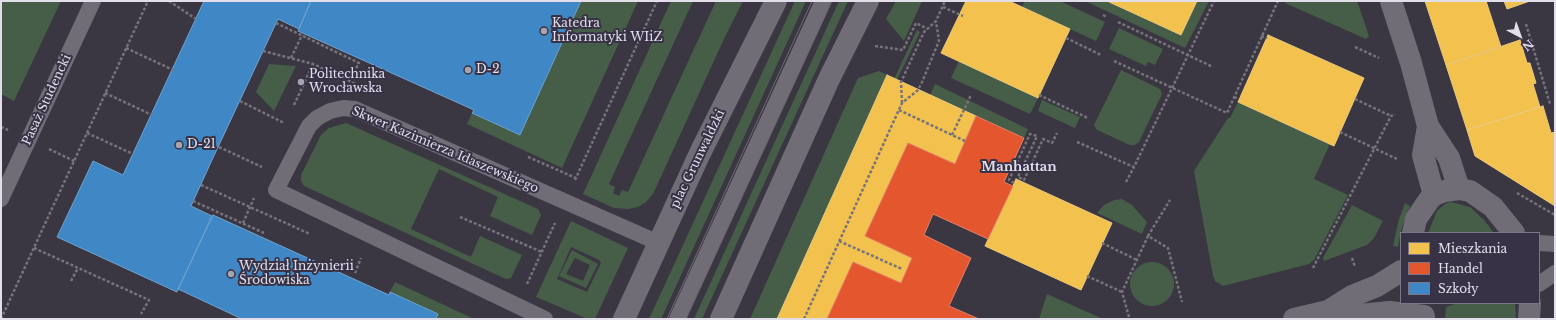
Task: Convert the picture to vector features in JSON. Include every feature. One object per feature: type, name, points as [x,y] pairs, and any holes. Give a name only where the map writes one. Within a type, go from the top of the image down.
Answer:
[{"type":"main road","name":"plac Grunwaldzki","points":[[624,319],[700,153],[776,1]]},
{"type":"main road","points":[[721,319],[830,79],[868,1]]},
{"type":"main road","points":[[1391,1],[1411,63],[1428,126],[1449,158],[1459,189]]},
{"type":"main road","points":[[1428,126],[1423,155],[1434,195]]},
{"type":"main road","points":[[1413,232],[1416,219],[1434,195],[1445,191],[1459,189],[1470,191],[1493,207],[1513,232]]},
{"type":"main road","points":[[1294,319],[1328,311],[1352,296],[1377,286],[1400,272]]},
{"type":"main road","points":[[1529,319],[1530,304]]},
{"type":"main road","points":[[1328,311],[1359,315],[1390,312],[1424,313]]},
{"type":"lane","name":"Pasaż Studencki","points":[[1,199],[93,1]]},
{"type":"lane","points":[[677,319],[823,1]]},
{"type":"lane","name":"Skwer Kazimierza Idaszewskiego","points":[[545,319],[276,190],[310,126],[317,118],[330,111],[343,108],[355,109],[658,243]]},
{"type":"lane","points":[[1540,243],[1555,244]]},
{"type":"lane","points":[[1540,283],[1555,273]]},
{"type":"path","points":[[1,318],[104,93],[148,1]]},
{"type":"path","points":[[169,1],[196,20]]},
{"type":"path","points":[[573,184],[657,1]]},
{"type":"path","points":[[804,319],[902,103],[901,82],[924,32],[936,21],[945,1]]},
{"type":"path","points":[[1126,182],[1214,1]]},
{"type":"path","points":[[1114,61],[1227,113],[1278,1]]},
{"type":"path","points":[[943,7],[963,16]]},
{"type":"path","points":[[1103,15],[1107,17]]},
{"type":"path","points":[[902,103],[918,90],[922,82],[938,40],[936,21]]},
{"type":"path","points":[[1118,22],[1213,68]]},
{"type":"path","points":[[276,23],[359,63],[350,81]]},
{"type":"path","points":[[870,46],[904,50],[916,23],[928,29]]},
{"type":"path","points":[[1526,24],[1550,104]]},
{"type":"path","points":[[291,58],[302,35]]},
{"type":"path","points":[[1262,36],[1267,38]]},
{"type":"path","points":[[1066,38],[1101,54]]},
{"type":"path","points":[[1355,47],[1379,58]]},
{"type":"path","points":[[126,48],[173,70]]},
{"type":"path","points":[[263,51],[313,64]]},
{"type":"path","points":[[104,93],[152,115]]},
{"type":"path","points":[[952,135],[971,95]]},
{"type":"path","points":[[1039,95],[1088,118]]},
{"type":"path","points":[[1234,96],[1239,99]]},
{"type":"path","points":[[1355,99],[1392,116]]},
{"type":"path","points":[[240,100],[286,124]]},
{"type":"path","points":[[899,110],[965,141]]},
{"type":"path","points":[[1313,268],[1392,116],[1395,114]]},
{"type":"path","points":[[1340,132],[1402,161]]},
{"type":"path","points":[[87,133],[134,154]]},
{"type":"path","points":[[1014,183],[1009,180],[1030,134],[1037,136],[1018,177],[1024,180],[1043,139],[1052,143],[1057,133]]},
{"type":"path","points":[[1077,142],[1134,167]]},
{"type":"path","points":[[219,147],[266,169]]},
{"type":"path","points":[[1129,317],[1122,292],[1148,236],[1170,200]]},
{"type":"path","points":[[193,201],[264,233]]},
{"type":"path","points":[[243,223],[249,208]]},
{"type":"path","points":[[460,217],[542,252]]},
{"type":"path","points":[[526,287],[557,219]]},
{"type":"path","points":[[1148,236],[1168,248],[1182,302]]},
{"type":"path","points":[[839,241],[902,269]]},
{"type":"path","points":[[1102,243],[1137,260]]},
{"type":"path","points":[[34,248],[149,300],[142,314]]},
{"type":"path","points":[[355,273],[361,258]]},
{"type":"path","points":[[71,281],[78,268]]},
{"type":"path","points":[[1087,276],[1122,292]]},
{"type":"green space","points":[[1,1],[61,1],[14,101],[1,94]]},
{"type":"green space","points":[[581,1],[638,1],[562,168],[467,124],[472,113],[520,135]]},
{"type":"green space","points":[[671,1],[693,1],[609,184],[615,187],[613,193],[619,196],[622,190],[628,192],[716,1],[743,1],[723,41],[653,194],[646,202],[638,207],[628,209],[614,208],[583,194]]},
{"type":"green space","points":[[795,1],[806,1],[661,319],[649,319]]},
{"type":"green space","points":[[839,1],[848,1],[702,319],[694,319]]},
{"type":"green space","points":[[896,1],[922,1],[904,41],[886,19]]},
{"type":"green space","points":[[1025,1],[1060,1],[1105,22],[1096,41],[1022,7]]},
{"type":"green space","points":[[1085,1],[1107,1],[1181,35],[1197,1],[1209,1],[1185,48]]},
{"type":"green space","points":[[1286,1],[1357,1],[1369,36],[1366,39],[1285,3]]},
{"type":"green space","points":[[1119,28],[1163,49],[1155,65],[1148,62],[1146,66],[1109,49]]},
{"type":"green space","points":[[917,30],[920,32],[897,80],[894,79]]},
{"type":"green space","points":[[959,61],[1038,98],[1030,114],[951,78]]},
{"type":"green space","points":[[269,64],[296,66],[274,111],[256,92]]},
{"type":"green space","points":[[1121,70],[1160,89],[1162,94],[1139,142],[1135,145],[1130,145],[1097,130],[1094,125]]},
{"type":"green space","points":[[879,71],[887,75],[777,319],[750,319],[858,78]]},
{"type":"green space","points":[[935,84],[1028,129],[1024,138],[930,95]]},
{"type":"green space","points":[[1042,100],[1080,117],[1075,128],[1038,111]]},
{"type":"green space","points":[[1238,102],[1330,144],[1314,179],[1348,195],[1314,260],[1309,264],[1223,286],[1215,281],[1213,276],[1194,171],[1228,118],[1230,118]]},
{"type":"green space","points":[[346,123],[538,209],[541,215],[532,235],[490,216],[498,197],[439,169],[411,229],[471,257],[480,236],[522,255],[511,278],[506,279],[304,186],[301,181],[301,175],[321,135],[329,128]]},
{"type":"green space","points":[[1122,199],[1132,205],[1147,222],[1142,234],[1097,213],[1104,205],[1114,200]]},
{"type":"green space","points":[[1451,202],[1470,207],[1484,220],[1493,232],[1428,232],[1437,211],[1445,204]]},
{"type":"green space","points":[[1405,203],[1410,206],[1400,232],[1398,247],[1393,246],[1399,219]]},
{"type":"green space","points":[[1352,205],[1383,221],[1374,238],[1367,245],[1324,261],[1323,258]]},
{"type":"green space","points":[[571,221],[628,248],[595,319],[588,319],[536,297]],"holes":[[[571,247],[599,260],[601,263],[587,292],[557,279]]]},
{"type":"green space","points":[[572,250],[598,264],[586,288],[559,276]],"holes":[[[575,258],[590,265],[583,281],[566,274]]]},
{"type":"green space","points":[[1148,262],[1156,262],[1168,268],[1174,280],[1174,288],[1168,300],[1156,306],[1148,306],[1136,300],[1130,288],[1130,280],[1136,268]]},
{"type":"green space","points":[[395,282],[474,319],[436,319],[438,314],[390,292]]},
{"type":"green space","points":[[1047,294],[1074,306],[1103,319],[1039,319]]},
{"type":"green space","points":[[1455,304],[1515,304],[1516,319],[1445,319],[1446,307]]},
{"type":"building: Mieszkania","points":[[966,1],[1009,1],[1070,29],[1038,98],[941,53]]},
{"type":"building: Mieszkania","points":[[1107,1],[1197,1],[1181,35]]},
{"type":"building: Mieszkania","points":[[1425,1],[1486,1],[1501,47],[1446,65]]},
{"type":"building: Mieszkania","points":[[1504,1],[1530,1],[1507,9]]},
{"type":"building: Mieszkania","points":[[1268,35],[1364,78],[1334,146],[1238,102]]},
{"type":"building: Mieszkania","points":[[1520,40],[1527,63],[1530,63],[1536,83],[1533,84],[1540,107],[1467,130],[1446,65]]},
{"type":"building: Mieszkania","points":[[887,75],[976,116],[955,164],[908,143],[874,216],[865,236],[912,258],[901,283],[853,262],[827,319],[777,319]]},
{"type":"building: Mieszkania","points":[[1543,106],[1551,133],[1555,132],[1555,206],[1475,156],[1467,130]]},
{"type":"building: Mieszkania","points":[[1016,179],[1112,223],[1081,290],[985,246]]},
{"type":"building: Handel","points":[[976,116],[1024,138],[1004,182],[1013,186],[988,239],[933,214],[924,235],[971,258],[949,306],[979,319],[827,319],[853,262],[901,283],[912,258],[865,236],[908,143],[955,164]]},
{"type":"building: Szkoły","name":"D-21","points":[[204,1],[311,1],[299,29],[278,19],[212,160],[191,206],[212,216],[177,292],[57,237],[93,161],[123,175]]},
{"type":"building: Szkoły","name":"D-2","points":[[311,1],[581,1],[520,135],[472,113],[474,110],[298,31]]},
{"type":"building: Szkoły","points":[[213,215],[389,295],[390,292],[438,314],[436,319],[242,319],[178,289]]},
{"type":"tram line","points":[[667,319],[812,1]]},
{"type":"tram line","points":[[686,319],[832,1]]},
{"type":"place","name":"Katedra Informatyki WIiZ","points":[[544,31]]},
{"type":"place","name":"D-2","points":[[468,70]]},
{"type":"place","name":"Politechnika Wrocławska","points":[[301,82]]},
{"type":"place","name":"D-21","points":[[179,145]]},
{"type":"place","name":"Wydział Inżynierii Środowiska","points":[[231,274]]},
{"type":"district","name":"Manhattan","points":[[1019,167]]}]
